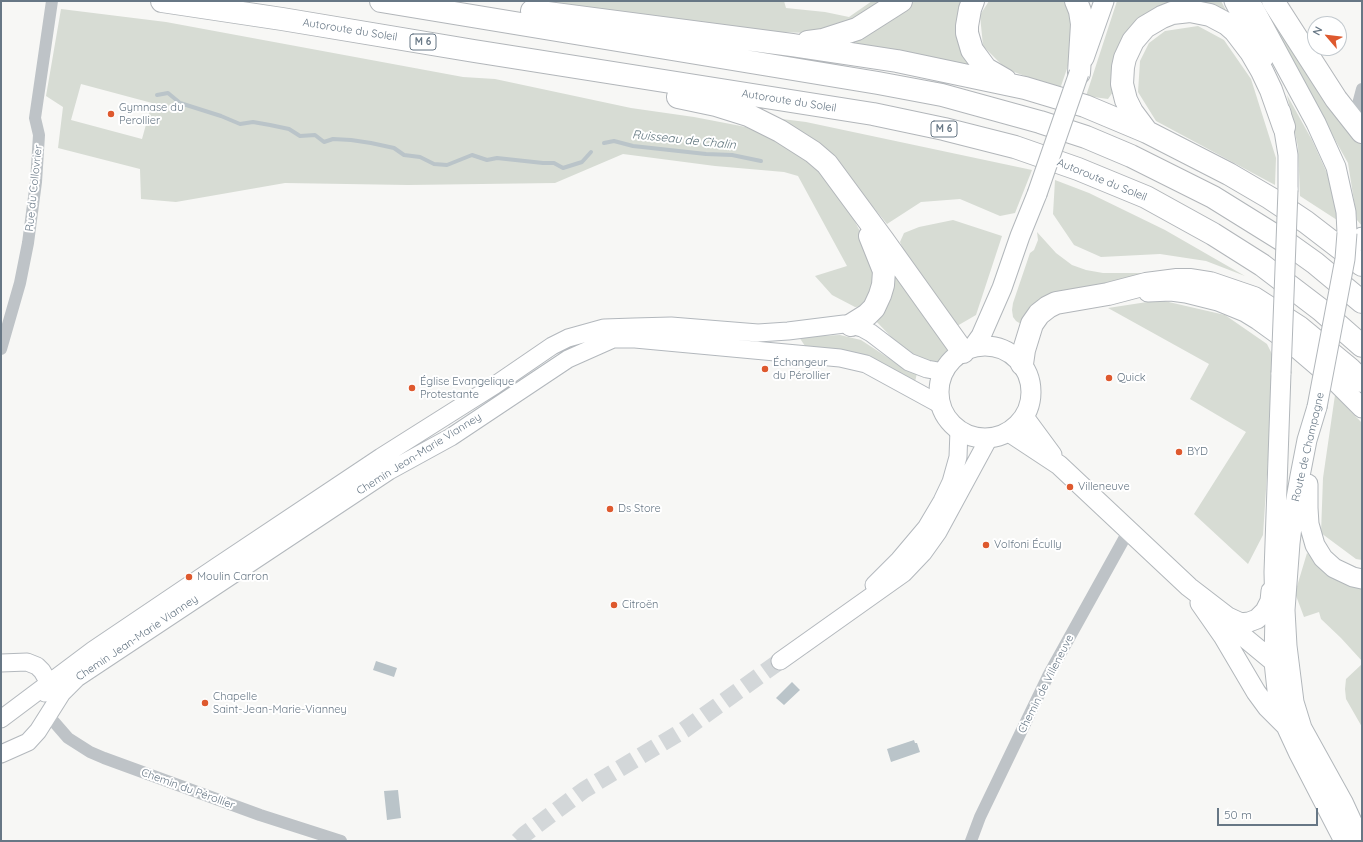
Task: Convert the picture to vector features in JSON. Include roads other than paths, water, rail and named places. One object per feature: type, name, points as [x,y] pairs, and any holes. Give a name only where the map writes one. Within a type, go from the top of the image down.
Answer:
[{"type":"highway","name":"Autoroute du Soleil","points":[[162,1],[304,22],[474,51],[873,114],[944,129],[1015,147],[1078,169],[1146,197],[1213,234],[1262,265],[1320,310],[1362,346]]},
{"type":"highway","points":[[381,1],[885,84],[942,96],[1040,122],[1086,137],[1132,156],[1213,197],[1293,247],[1362,302]]},
{"type":"highway","points":[[792,45],[823,40],[857,29],[901,1]]},
{"type":"highway","points":[[973,1],[967,26],[968,37],[972,50],[986,69],[995,75],[1025,88]]},
{"type":"highway","points":[[1076,1],[1080,11],[1082,24],[1079,73]]},
{"type":"highway","points":[[1273,1],[1336,99],[1362,132]]},
{"type":"highway","points":[[473,16],[512,9],[792,45],[897,61],[1025,88],[1085,106],[1147,132],[1229,174],[1270,198],[1306,222],[1354,262]]},
{"type":"highway","points":[[1147,132],[1132,112],[1126,100],[1122,84],[1125,58],[1133,41],[1145,27],[1162,16],[1190,11],[1210,15],[1222,21],[1235,31],[1251,52],[1262,71],[1271,90],[1284,126]]},
{"type":"highway","points":[[474,51],[532,69],[716,105],[748,115],[780,130],[813,152],[827,164],[968,350]]},
{"type":"highway","points":[[851,325],[868,315],[874,308],[883,285],[884,271],[857,205]]},
{"type":"highway","points":[[1022,364],[1028,334],[1032,324],[1039,314],[1048,307],[1146,284],[1177,280],[1210,283],[1254,298],[1299,327],[1350,369],[1362,381]]},
{"type":"main road","points":[[968,350],[986,346],[999,348],[1012,354],[1022,364],[1027,372],[1032,390],[1031,400],[1024,417],[1009,432],[998,437],[976,438],[959,430],[951,423],[944,414],[941,405],[939,392],[940,381],[952,360],[968,350],[981,336],[1002,288],[1020,236],[1037,194],[1104,1]]},
{"type":"main road","name":"Route de Champagne","points":[[1234,1],[1264,58],[1276,88],[1288,155],[1274,572],[1274,662],[1277,690],[1286,726],[1344,841]]},
{"type":"main road","points":[[1250,1],[1316,123],[1336,166],[1346,212],[1356,237],[1354,262]]},
{"type":"main road","name":"Route de Champagne","points":[[1354,262],[1300,476],[1294,510],[1288,562],[1285,610],[1286,638],[1294,702],[1302,728],[1343,802],[1361,841]]},
{"type":"main road","points":[[1108,294],[1171,291],[1203,297],[1231,306],[1258,320],[1294,346],[1335,381],[1362,408]]},
{"type":"main road","points":[[1318,407],[1308,478],[1308,508],[1312,536],[1318,551],[1328,563],[1343,572],[1362,579]]},
{"type":"main road","points":[[1024,417],[1059,465]]},
{"type":"main road","points":[[1009,432],[1059,465],[1189,587],[1228,617],[1241,623],[1248,622],[1257,618],[1265,611],[1270,601],[1274,572]]},
{"type":"main road","points":[[1189,587],[1223,636],[1256,692],[1267,707],[1286,726]]},
{"type":"main road","points":[[1228,617],[1239,633],[1274,662],[1282,672],[1294,702]]},
{"type":"street","name":"Rue du Collovrier","points":[[1,349],[20,283],[28,243],[36,182],[39,143],[39,135],[34,118],[50,24],[52,1]]},
{"type":"street","points":[[1362,89],[1358,104],[1362,117]]},
{"type":"street","name":"Chemin Jean-Marie Vianney","points":[[1,719],[99,646],[287,519],[406,440],[495,385],[552,346],[568,338],[604,328],[671,326],[758,333],[844,324],[862,328],[871,333],[909,362],[927,369],[944,372]]},
{"type":"street","name":"Chemin Jean-Marie Vianney","points":[[1,754],[28,742],[38,731],[62,693],[77,678],[389,471],[451,437],[568,359],[613,339],[623,338],[840,358],[866,364],[941,405]]},
{"type":"street","points":[[482,415],[482,408],[493,395],[495,385]]},
{"type":"street","points":[[842,616],[899,560],[926,528],[951,482],[958,457],[959,430]]},
{"type":"street","points":[[780,661],[842,616],[904,574],[923,553],[938,532],[989,438]]},
{"type":"street","name":"Chemin de Villeneuve","points":[[971,841],[980,817],[1048,676],[1129,530]]},
{"type":"street","points":[[1,663],[27,662],[37,666],[42,671],[49,683],[45,693],[48,715]]},
{"type":"street","name":"Chemin du Pérollier","points":[[48,715],[68,738],[90,752],[260,815],[341,841]]},
{"type":"waterway","name":"Ruisseau de Chalin","points":[[157,95],[168,93],[180,103],[221,116],[240,124],[253,122],[289,129],[300,136],[315,135],[324,142],[333,139],[371,143],[394,148],[404,155],[420,157],[434,164],[447,165],[472,155],[487,160],[497,158],[554,163],[563,168],[582,162],[591,152]]},
{"type":"waterway","name":"Ruisseau de Chalin","points":[[604,143],[614,141],[633,146],[706,154],[732,155],[761,161]]},
{"type":"tunnel","points":[[518,841],[525,834],[584,790],[684,730],[780,661]]},
{"type":"place","name":"Gymnase du Perollier","points":[[111,114]]},
{"type":"place","name":"Échangeur du Pérollier","points":[[765,369]]},
{"type":"place","name":"Quick","points":[[1109,378]]},
{"type":"place","name":"Église Evangelique Protestante","points":[[412,388]]},
{"type":"place","name":"BYD","points":[[1179,452]]},
{"type":"place","name":"Villeneuve","points":[[1070,487]]},
{"type":"place","name":"Ds Store","points":[[610,509]]},
{"type":"place","name":"Volfoni Écully","points":[[986,545]]},
{"type":"place","name":"Moulin Carron","points":[[189,577]]},
{"type":"place","name":"Citroën","points":[[614,605]]},
{"type":"place","name":"Chapelle Saint-Jean-Marie-Vianney","points":[[205,703]]}]
